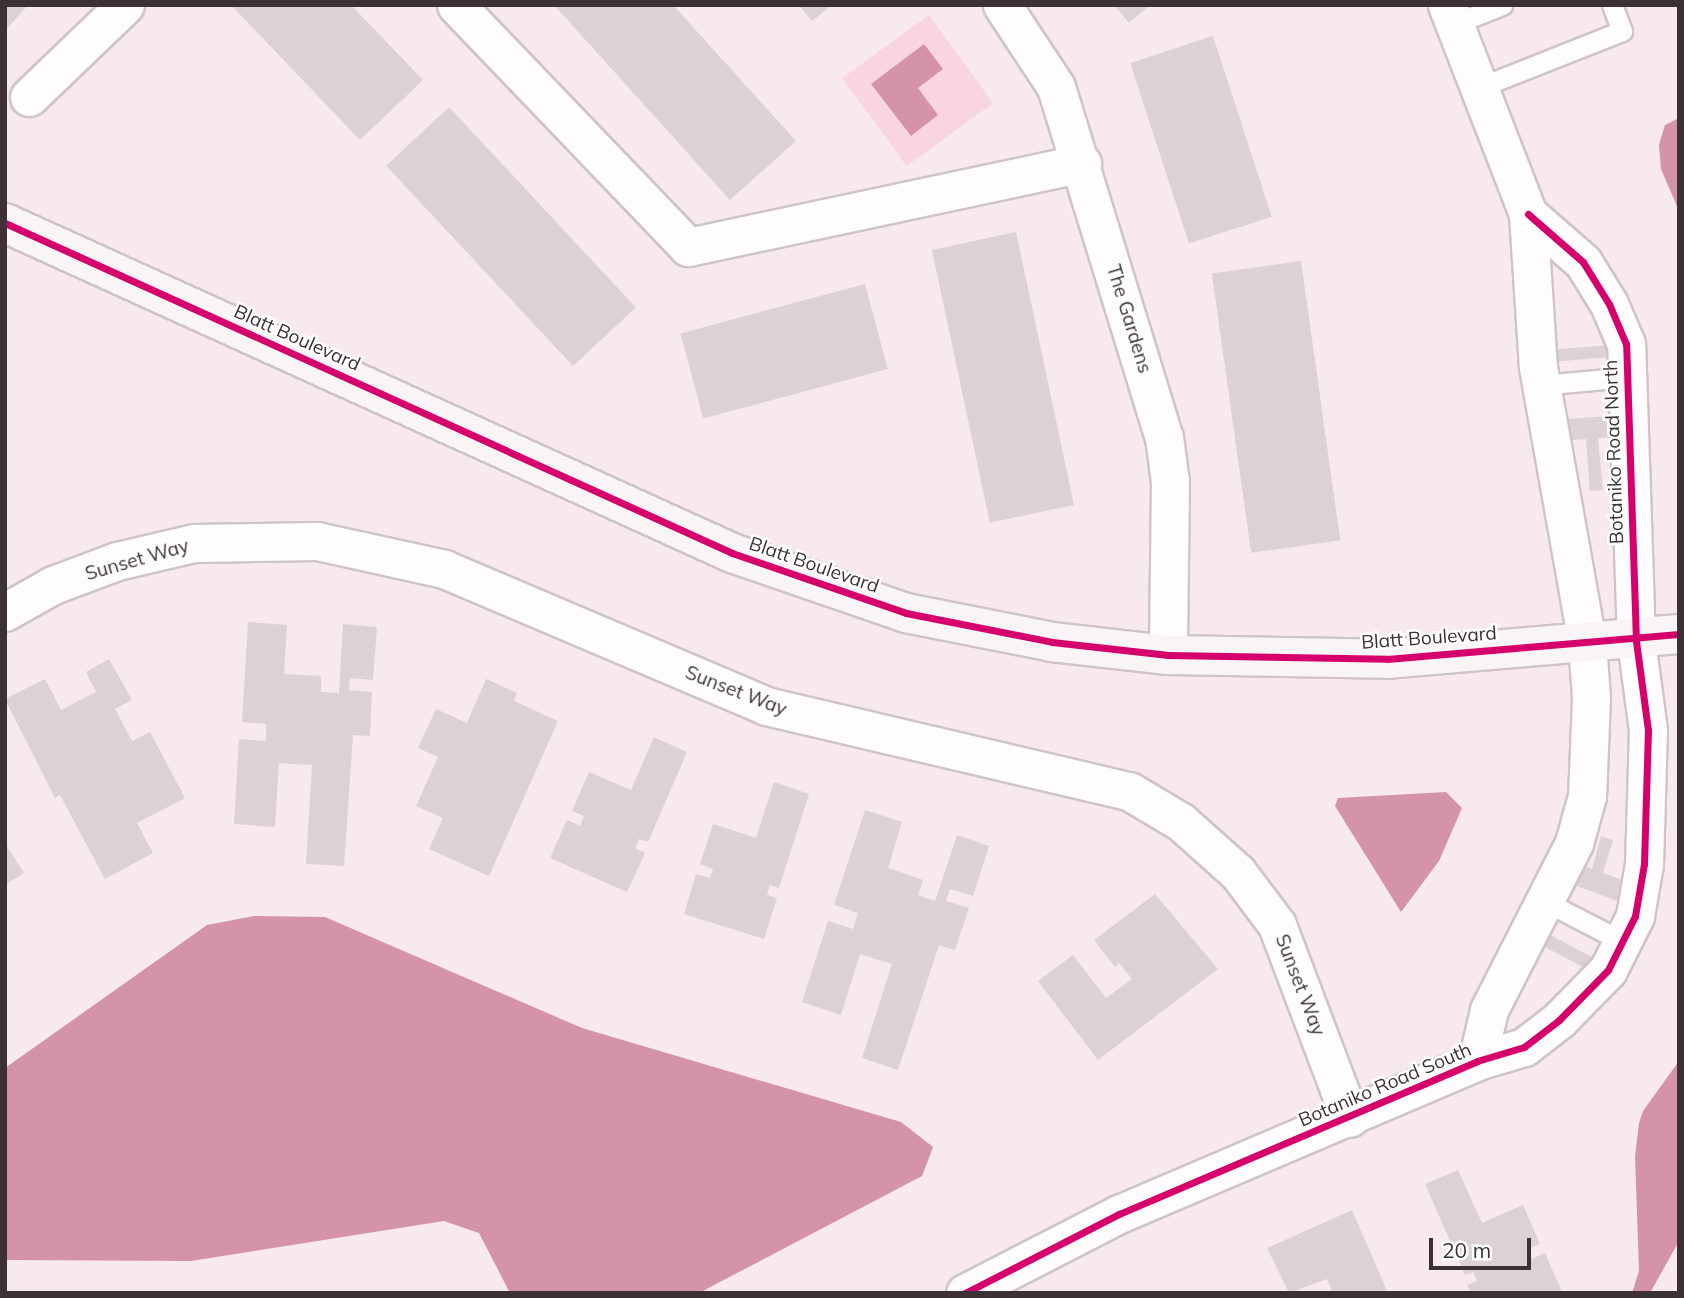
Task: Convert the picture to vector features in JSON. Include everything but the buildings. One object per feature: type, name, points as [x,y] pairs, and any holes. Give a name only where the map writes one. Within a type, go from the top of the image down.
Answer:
[{"type":"street","points":[[29,97],[125,5]]},
{"type":"street","points":[[456,5],[688,247],[1082,163]]},
{"type":"street","name":"The Gardens","points":[[1002,5],[1056,87],[1082,163],[1164,437],[1170,482],[1168,655]]},
{"type":"street","name":"Botaniko Road North","points":[[1450,15],[1528,214],[1541,385],[1587,642]]},
{"type":"street","name":"Botaniko Road North","points":[[1528,214],[1583,262],[1626,344],[1636,641]]},
{"type":"street","name":"Blatt Boulevard","points":[[5,223],[732,553],[906,613],[1052,642],[1168,655],[1387,659],[1587,642],[1636,641],[1679,634]]},
{"type":"street","name":"Sunset Way","points":[[5,612],[54,585],[117,561],[194,543],[317,541],[444,569],[765,706],[1129,791],[1181,822],[1238,873],[1277,925],[1350,1118]]},
{"type":"street","name":"Botaniko Road South","points":[[965,1293],[1119,1214],[1350,1118],[1477,1061],[1524,1047],[1559,1020],[1608,970],[1635,916],[1644,864],[1648,730],[1636,641]]},
{"type":"street","name":"Botaniko Road South","points":[[1477,1061],[1489,1010],[1546,902],[1574,842],[1587,796],[1591,698],[1587,642]]},
{"type":"lane","points":[[1450,15],[1502,5]]},
{"type":"lane","points":[[1478,88],[1622,31],[1612,5]]},
{"type":"lane","points":[[1541,385],[1628,377]]},
{"type":"lane","points":[[1546,902],[1622,941]]},
{"type":"shaded area","points":[[929,15],[993,103],[907,166],[842,78]]},
{"type":"shaded area","points":[[924,44],[943,69],[918,88],[938,115],[911,136],[871,84]]},
{"type":"shaded area","points":[[1679,118],[1679,211],[1661,169],[1659,145],[1665,125]]},
{"type":"shaded area","points":[[1446,792],[1462,808],[1439,861],[1401,912],[1335,806],[1338,798]]},
{"type":"shaded area","points":[[254,916],[325,917],[582,1028],[901,1122],[933,1147],[922,1176],[699,1293],[510,1293],[479,1233],[444,1221],[191,1261],[5,1260],[5,1068],[207,925]]},
{"type":"shaded area","points":[[1679,1061],[1679,1241],[1650,1293],[1632,1293],[1639,1271],[1635,1156],[1639,1123],[1643,1111]]},
{"type":"cycle path","points":[[965,1293],[1119,1214],[1477,1061],[1524,1047],[1559,1020],[1608,970],[1635,916],[1644,864],[1648,730],[1636,641],[1626,344],[1609,304],[1583,262],[1528,214]]},
{"type":"cycle path","points":[[5,223],[732,553],[906,613],[1052,642],[1168,655],[1387,659],[1679,634]]}]
